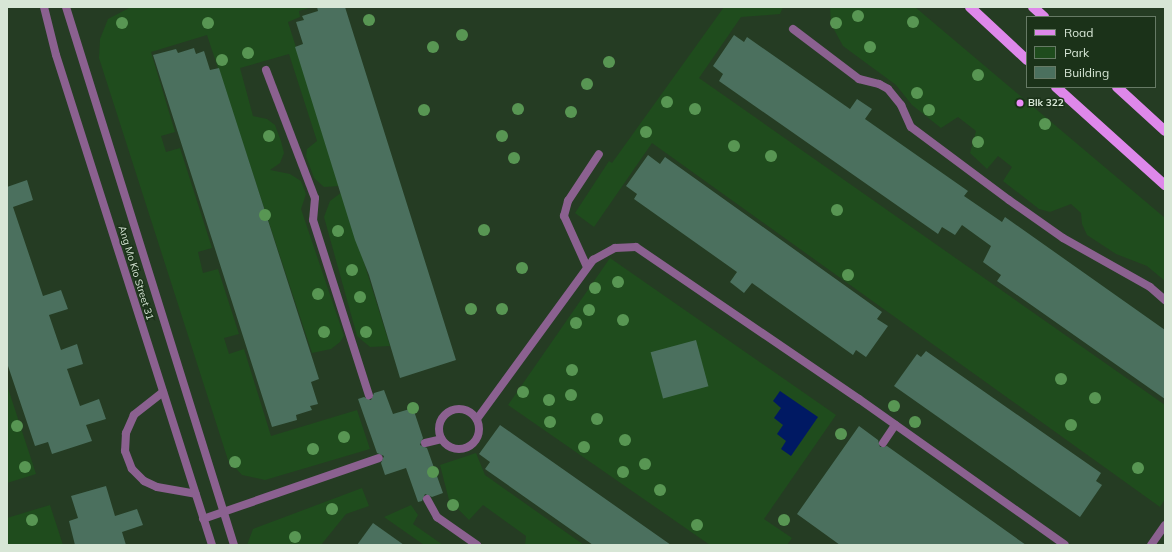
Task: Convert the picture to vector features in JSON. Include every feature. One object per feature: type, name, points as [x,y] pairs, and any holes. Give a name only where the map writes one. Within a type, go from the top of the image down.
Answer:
[{"type":"main road","points":[[970,7],[1026,59]]},
{"type":"main road","points":[[1033,7],[1043,16]]},
{"type":"main road","points":[[1057,88],[1165,185]]},
{"type":"main road","points":[[1118,88],[1165,131]]},
{"type":"street","name":"Ang Mo Kio Street 31","points":[[44,7],[56,55],[162,392],[212,545]]},
{"type":"street","name":"Ang Mo Kio Street 31","points":[[66,7],[222,512],[234,545]]},
{"type":"street","points":[[793,29],[859,79],[879,84],[888,89],[902,105],[911,126],[1009,200],[1063,238],[1150,287],[1165,300]]},
{"type":"street","points":[[266,70],[315,198],[312,220],[369,395]]},
{"type":"street","points":[[587,267],[564,216],[568,201],[599,154]]},
{"type":"street","points":[[476,419],[587,267],[599,255],[615,248],[629,246],[644,251],[895,425],[1062,544]]},
{"type":"street","points":[[162,392],[134,415],[126,432],[125,451],[132,469],[144,481],[157,487],[195,494]]},
{"type":"street","points":[[452,410],[466,410],[476,419],[479,433],[476,439],[466,448],[452,448],[442,439],[439,425],[442,419],[452,410]]},
{"type":"street","points":[[882,443],[895,425]]},
{"type":"street","points":[[426,443],[442,439]]},
{"type":"street","points":[[203,519],[379,458]]},
{"type":"street","points":[[427,499],[437,517],[477,545]]},
{"type":"street","points":[[1151,545],[1165,525]]},
{"type":"green space","points":[[131,7],[313,7],[299,11],[300,17],[288,22],[340,186],[324,187],[314,178],[306,156],[307,149],[317,141],[289,54],[240,68],[253,116],[267,119],[275,125],[281,141],[284,153],[280,163],[270,170],[290,174],[301,181],[306,194],[301,209],[344,336],[340,342],[331,349],[312,353],[207,35],[151,52],[175,132],[161,136],[166,152],[180,148],[212,248],[198,252],[203,273],[218,269],[239,334],[224,338],[229,354],[244,349],[271,436],[357,410],[370,449],[265,480],[242,475],[228,460],[99,58],[100,39],[108,19]]},
{"type":"green space","points":[[724,7],[783,7],[780,14],[741,17],[699,78],[1165,405],[1165,499],[1160,507],[652,143],[594,227],[575,213],[609,161],[612,163]]},
{"type":"green space","points":[[830,7],[915,7],[1165,218],[1165,281],[1147,266],[1116,254],[1087,235],[1082,224],[1081,213],[1071,204],[1050,212],[1039,209],[1003,181],[1012,167],[998,156],[987,169],[970,153],[976,131],[958,117],[941,128],[912,105],[896,85],[843,46],[831,24]]},
{"type":"green space","points":[[342,192],[390,346],[370,347],[357,336],[324,217],[330,201]]},
{"type":"green space","points":[[610,258],[836,415],[764,519],[792,538],[787,545],[710,545],[508,405]]},
{"type":"green space","points":[[7,385],[36,474],[7,483]]},
{"type":"green space","points":[[476,453],[485,475],[584,545],[525,545],[526,536],[483,505],[469,520],[449,500],[440,465]]},
{"type":"green space","points":[[362,488],[369,506],[346,514],[321,545],[247,545],[253,529]]},
{"type":"green space","points":[[50,505],[63,545],[7,545],[7,518]]},
{"type":"green space","points":[[411,505],[418,515],[413,524],[443,545],[424,545],[384,517]]},
{"type":"shaded area","points":[[780,391],[818,417],[791,456],[781,449],[786,441],[777,434],[783,425],[774,418],[781,408],[773,401]]},
{"type":"building","points":[[317,7],[345,7],[456,360],[400,378],[369,275],[355,240],[295,47],[303,44],[296,22],[304,20],[302,16],[318,11]]},
{"type":"building","points":[[734,35],[744,42],[747,37],[850,109],[857,99],[872,109],[865,119],[968,191],[964,196],[1002,222],[1005,217],[1165,330],[1165,399],[997,281],[1001,275],[983,262],[991,246],[962,225],[955,235],[942,227],[938,234],[719,81],[723,74],[713,66]]},
{"type":"building","points":[[194,48],[196,54],[204,51],[210,70],[219,68],[319,379],[311,382],[318,404],[310,406],[312,410],[296,415],[297,420],[272,427],[153,55],[176,49],[178,53]]},
{"type":"building","points":[[648,155],[660,164],[665,157],[882,312],[877,319],[888,326],[866,357],[856,350],[853,355],[752,283],[744,293],[730,282],[737,272],[634,199],[637,194],[626,186]]},
{"type":"building","points":[[27,180],[33,200],[13,207],[43,296],[61,290],[68,309],[49,315],[61,350],[77,344],[83,364],[67,369],[80,406],[99,399],[106,419],[86,425],[92,441],[52,454],[48,442],[35,446],[7,363],[7,187]]},
{"type":"building","points":[[696,340],[708,386],[663,399],[651,352]]},
{"type":"building","points":[[926,351],[1101,473],[1096,481],[1102,485],[1080,517],[894,386],[917,354],[921,357]]},
{"type":"building","points":[[384,390],[393,414],[413,408],[423,438],[420,445],[427,448],[443,493],[432,497],[425,494],[422,501],[418,502],[406,468],[385,475],[381,463],[384,456],[377,453],[358,399],[364,397],[371,400],[374,393]]},
{"type":"building","points":[[500,425],[671,545],[593,545],[573,531],[485,469],[490,462],[479,454]]},
{"type":"building","points":[[859,426],[878,440],[880,447],[887,446],[1026,545],[840,545],[797,514]]},
{"type":"building","points":[[106,486],[115,516],[137,509],[143,525],[122,532],[126,545],[75,545],[69,521],[78,518],[71,496]]},
{"type":"building","points":[[373,523],[404,545],[357,545]]},
{"type":"place","name":"Blk 322","points":[[1020,103]]}]
